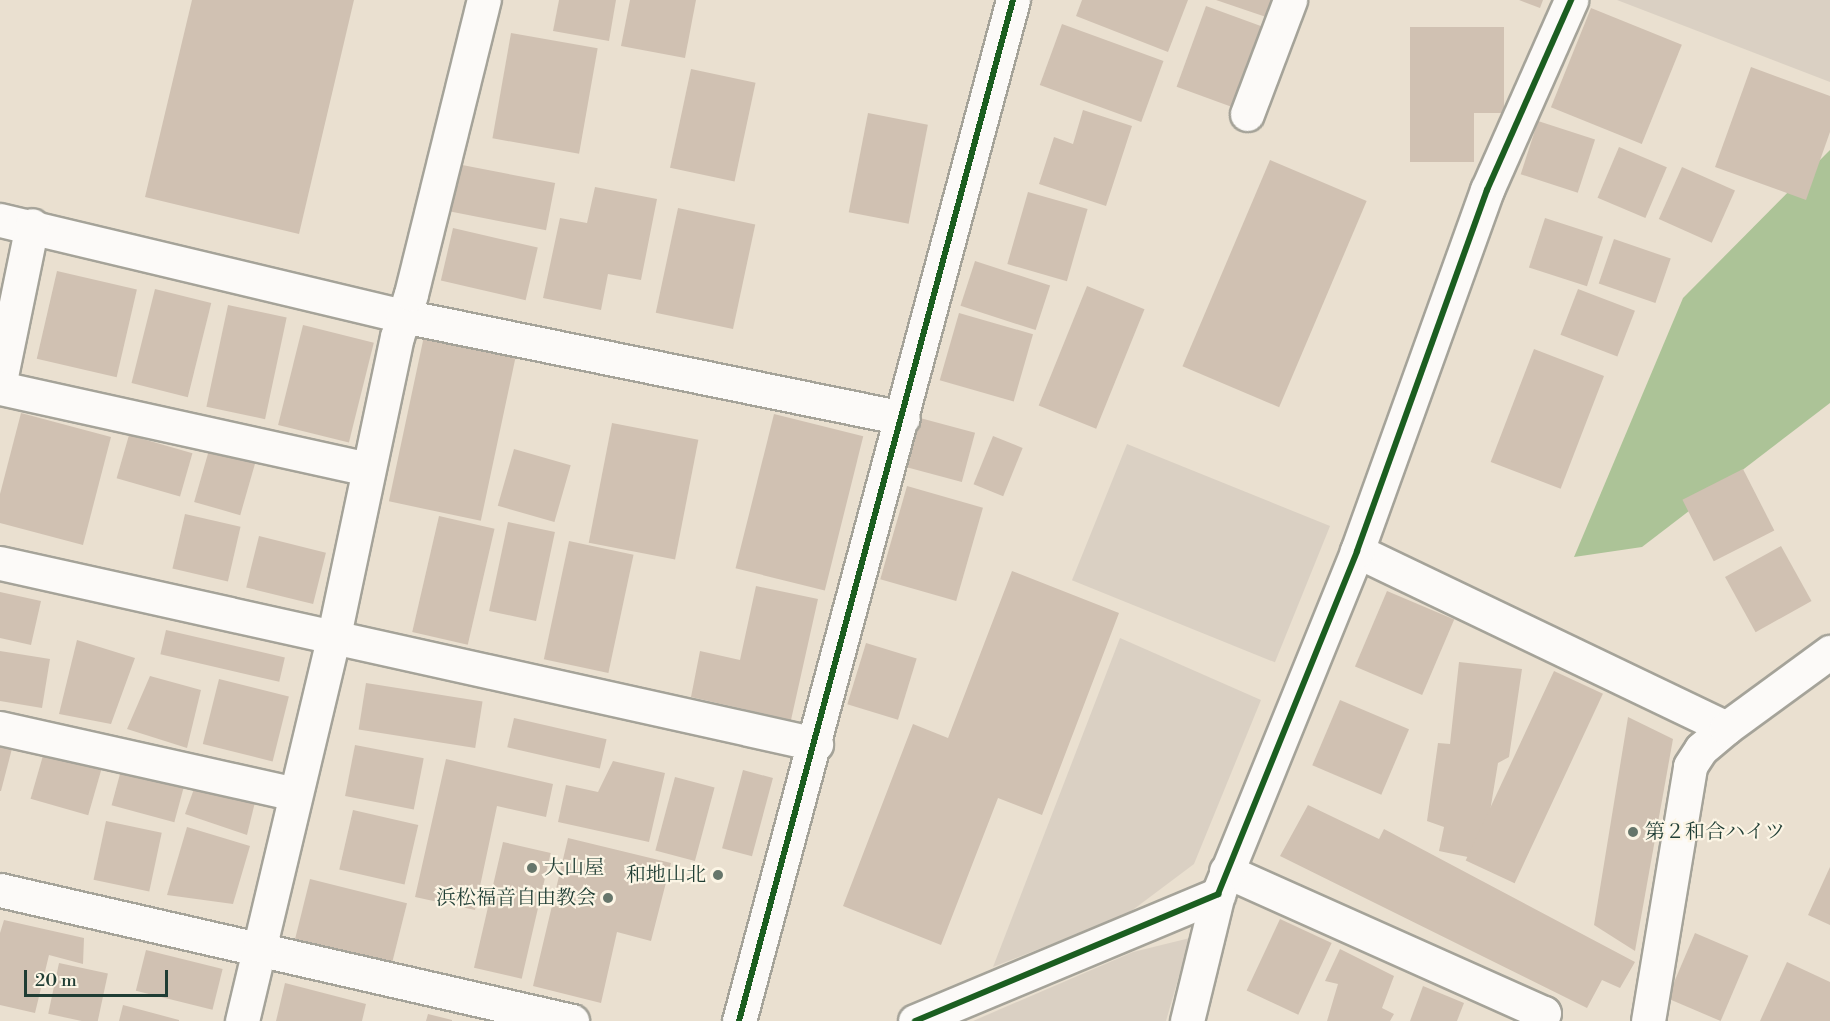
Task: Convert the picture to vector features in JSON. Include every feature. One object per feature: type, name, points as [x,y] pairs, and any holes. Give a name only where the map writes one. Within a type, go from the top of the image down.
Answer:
[{"type":"street","points":[[242,1021],[333,640],[367,469],[403,316],[484,0]]},
{"type":"street","points":[[739,1021],[816,744],[1013,0]]},
{"type":"street","points":[[1247,114],[1290,0]]},
{"type":"street","points":[[1187,1021],[1222,882],[1357,550],[1487,190],[1571,0]]},
{"type":"street","points":[[0,220],[32,225],[403,316],[903,418]]},
{"type":"street","points":[[0,381],[32,225]]},
{"type":"street","points":[[0,388],[367,469]]},
{"type":"street","points":[[1357,550],[1726,728]]},
{"type":"street","points":[[0,563],[333,640],[816,744]]},
{"type":"street","points":[[1648,1021],[1690,766],[1701,749],[1726,728],[1830,652]]},
{"type":"street","points":[[0,728],[295,794]]},
{"type":"street","points":[[915,1021],[1222,882],[1544,1013],[1540,1021]]},
{"type":"street","points":[[0,890],[572,1021]]},
{"type":"shaded area","points":[[1617,0],[1830,0],[1830,82]]},
{"type":"shaded area","points":[[1127,444],[1330,526],[1275,662],[1072,580]]},
{"type":"shaded area","points":[[1120,638],[1261,700],[1194,864],[1126,915],[993,967]]},
{"type":"shaded area","points":[[1190,938],[1166,1021],[973,1021],[1133,952]]},
{"type":"green space","points":[[1830,150],[1830,403],[1642,547],[1574,557],[1683,298]]},
{"type":"building","points":[[192,0],[354,0],[299,234],[145,197]]},
{"type":"building","points":[[559,0],[616,0],[609,41],[553,31]]},
{"type":"building","points":[[630,0],[696,0],[685,58],[621,46]]},
{"type":"building","points":[[1082,0],[1188,0],[1168,52],[1076,16]]},
{"type":"building","points":[[1216,0],[1275,0],[1269,18]]},
{"type":"building","points":[[1519,0],[1543,0],[1540,8]]},
{"type":"building","points":[[1206,6],[1261,26],[1232,107],[1177,87]]},
{"type":"building","points":[[1591,8],[1682,45],[1642,144],[1551,107]]},
{"type":"building","points":[[1062,24],[1163,61],[1141,122],[1040,85]]},
{"type":"building","points":[[1410,27],[1504,27],[1504,113],[1474,113],[1474,162],[1410,162]]},
{"type":"building","points":[[511,33],[598,48],[579,154],[492,138]]},
{"type":"building","points":[[1751,67],[1830,96],[1830,132],[1806,200],[1715,167]]},
{"type":"building","points":[[691,69],[756,83],[735,182],[670,168]]},
{"type":"building","points":[[1083,110],[1132,126],[1106,206],[1039,184],[1054,137],[1073,144]]},
{"type":"building","points":[[868,113],[928,125],[909,224],[849,212]]},
{"type":"building","points":[[1538,121],[1595,140],[1578,193],[1521,174]]},
{"type":"building","points":[[1619,147],[1667,167],[1645,218],[1598,198]]},
{"type":"building","points":[[1270,160],[1367,201],[1279,407],[1182,366]]},
{"type":"building","points":[[457,164],[555,183],[546,230],[448,211]]},
{"type":"building","points":[[1682,167],[1735,191],[1712,243],[1659,219]]},
{"type":"building","points":[[595,187],[657,199],[641,280],[608,274],[601,310],[543,298],[560,218],[587,223]]},
{"type":"building","points":[[1028,192],[1088,209],[1067,281],[1007,264]]},
{"type":"building","points":[[678,208],[755,224],[733,329],[656,313]]},
{"type":"building","points":[[1545,218],[1603,237],[1587,286],[1529,267]]},
{"type":"building","points":[[453,228],[538,248],[526,300],[441,281]]},
{"type":"building","points":[[1614,239],[1671,259],[1655,303],[1599,283]]},
{"type":"building","points":[[975,261],[1050,285],[1036,330],[960,306]]},
{"type":"building","points":[[57,271],[137,289],[117,377],[37,359]]},
{"type":"building","points":[[1087,286],[1144,309],[1096,429],[1039,406]]},
{"type":"building","points":[[155,289],[211,303],[188,397],[132,383]]},
{"type":"building","points":[[1578,289],[1635,311],[1617,357],[1560,335]]},
{"type":"building","points":[[228,305],[287,317],[265,419],[206,407]]},
{"type":"building","points":[[959,313],[1033,334],[1014,402],[940,380]]},
{"type":"building","points":[[303,325],[374,343],[349,443],[278,425]]},
{"type":"building","points":[[424,336],[516,356],[481,521],[389,501]]},
{"type":"building","points":[[1534,349],[1604,376],[1561,489],[1491,462]]},
{"type":"building","points":[[21,413],[111,437],[83,545],[0,523],[0,494]]},
{"type":"building","points":[[774,414],[863,436],[825,591],[736,568]]},
{"type":"building","points":[[920,418],[975,433],[962,482],[907,467]]},
{"type":"building","points":[[612,423],[698,440],[675,560],[589,543]]},
{"type":"building","points":[[129,435],[192,453],[180,496],[117,478]]},
{"type":"building","points":[[993,436],[1023,448],[1003,496],[974,484]]},
{"type":"building","points":[[514,449],[571,465],[554,522],[498,506]]},
{"type":"building","points":[[209,450],[255,463],[240,515],[194,502]]},
{"type":"building","points":[[1743,469],[1774,530],[1714,561],[1682,500]]},
{"type":"building","points":[[907,486],[983,508],[956,601],[880,579]]},
{"type":"building","points":[[185,514],[241,527],[228,581],[172,569]]},
{"type":"building","points":[[439,516],[495,529],[468,645],[412,632]]},
{"type":"building","points":[[508,522],[555,532],[536,621],[489,611]]},
{"type":"building","points":[[259,536],[326,553],[313,604],[246,587]]},
{"type":"building","points":[[569,541],[634,555],[608,673],[544,659]]},
{"type":"building","points":[[1781,546],[1812,601],[1756,632],[1725,577]]},
{"type":"building","points":[[1012,571],[1119,613],[1042,815],[998,798],[941,945],[843,906],[913,724],[948,738]]},
{"type":"building","points":[[756,586],[818,599],[791,720],[691,697],[700,651],[740,660]]},
{"type":"building","points":[[1387,591],[1454,620],[1422,695],[1355,666]]},
{"type":"building","points":[[0,592],[41,601],[31,645],[0,638]]},
{"type":"building","points":[[166,630],[285,657],[279,682],[160,654]]},
{"type":"building","points":[[77,640],[135,658],[111,724],[59,714]]},
{"type":"building","points":[[866,643],[917,658],[898,720],[847,704]]},
{"type":"building","points":[[0,651],[50,659],[42,708],[0,701]]},
{"type":"building","points":[[1459,662],[1522,669],[1509,757],[1498,763],[1482,860],[1439,851],[1444,827],[1427,821],[1438,743],[1450,744]]},
{"type":"building","points":[[1554,671],[1603,694],[1515,883],[1466,860]]},
{"type":"building","points":[[150,676],[201,690],[187,748],[127,729]]},
{"type":"building","points":[[219,679],[289,696],[273,761],[203,744]]},
{"type":"building","points":[[366,683],[483,701],[475,748],[359,729]]},
{"type":"building","points":[[1340,700],[1409,729],[1381,795],[1312,765]]},
{"type":"building","name":"第２和合ハイツ","points":[[1628,717],[1673,739],[1635,951],[1594,925]]},
{"type":"building","points":[[514,718],[607,739],[600,769],[507,747]]},
{"type":"building","points":[[0,739],[14,741],[1,791],[0,791]]},
{"type":"building","points":[[46,745],[104,762],[88,815],[31,799]]},
{"type":"building","points":[[355,745],[424,758],[414,809],[345,796]]},
{"type":"building","points":[[124,759],[187,776],[174,822],[112,805]]},
{"type":"building","points":[[446,759],[553,784],[546,817],[497,806],[475,910],[415,897]]},
{"type":"building","points":[[613,761],[665,773],[649,842],[558,822],[566,785],[598,792]]},
{"type":"building","points":[[743,770],[773,778],[752,856],[722,848]]},
{"type":"building","points":[[675,777],[715,788],[695,861],[655,850]]},
{"type":"building","points":[[195,786],[256,798],[247,835],[185,814]]},
{"type":"building","points":[[1308,805],[1379,839],[1384,829],[1635,962],[1620,988],[1602,980],[1587,1008],[1280,856]]},
{"type":"building","points":[[353,810],[418,825],[405,885],[339,869]]},
{"type":"building","points":[[106,821],[162,833],[149,892],[94,880]]},
{"type":"building","points":[[187,827],[250,846],[233,904],[167,895]]},
{"type":"building","name":"浜松福音自由教会","points":[[568,838],[671,863],[651,941],[617,932],[601,1003],[533,986]]},
{"type":"building","points":[[503,842],[551,853],[522,979],[474,968]]},
{"type":"building","points":[[1830,867],[1830,925],[1808,915]]},
{"type":"building","points":[[310,879],[407,903],[392,964],[295,940]]},
{"type":"building","points":[[1280,919],[1332,943],[1298,1015],[1247,991]]},
{"type":"building","points":[[4,920],[84,938],[83,964],[49,955],[35,1013],[0,1005],[0,933]]},
{"type":"building","points":[[1695,933],[1748,956],[1721,1021],[1667,998]]},
{"type":"building","points":[[1340,949],[1394,976],[1382,1008],[1394,1014],[1390,1021],[1327,1021],[1338,984],[1325,981]]},
{"type":"building","points":[[146,950],[223,969],[212,1010],[136,991]]},
{"type":"building","points":[[1787,962],[1830,982],[1830,1021],[1760,1021]]},
{"type":"building","points":[[59,963],[108,973],[98,1021],[82,1021],[48,1014]]},
{"type":"building","points":[[285,983],[366,1004],[362,1021],[276,1021]]},
{"type":"building","points":[[1423,986],[1464,1003],[1457,1021],[1410,1021]]},
{"type":"building","points":[[123,1005],[179,1020],[179,1021],[119,1021]]},
{"type":"building","points":[[428,1014],[452,1020],[452,1021],[426,1021]]},
{"type":"cycle path","points":[[739,1021],[1013,0]]},
{"type":"cycle path","points":[[915,1021],[1218,894],[1357,551],[1487,190],[1571,0]]},
{"type":"place","name":"第２和合ハイツ","points":[[1633,832]]},
{"type":"place","name":"大山屋","points":[[532,868]]},
{"type":"place","name":"和地山北","points":[[718,875]]},
{"type":"place","name":"浜松福音自由教会","points":[[608,898]]}]
